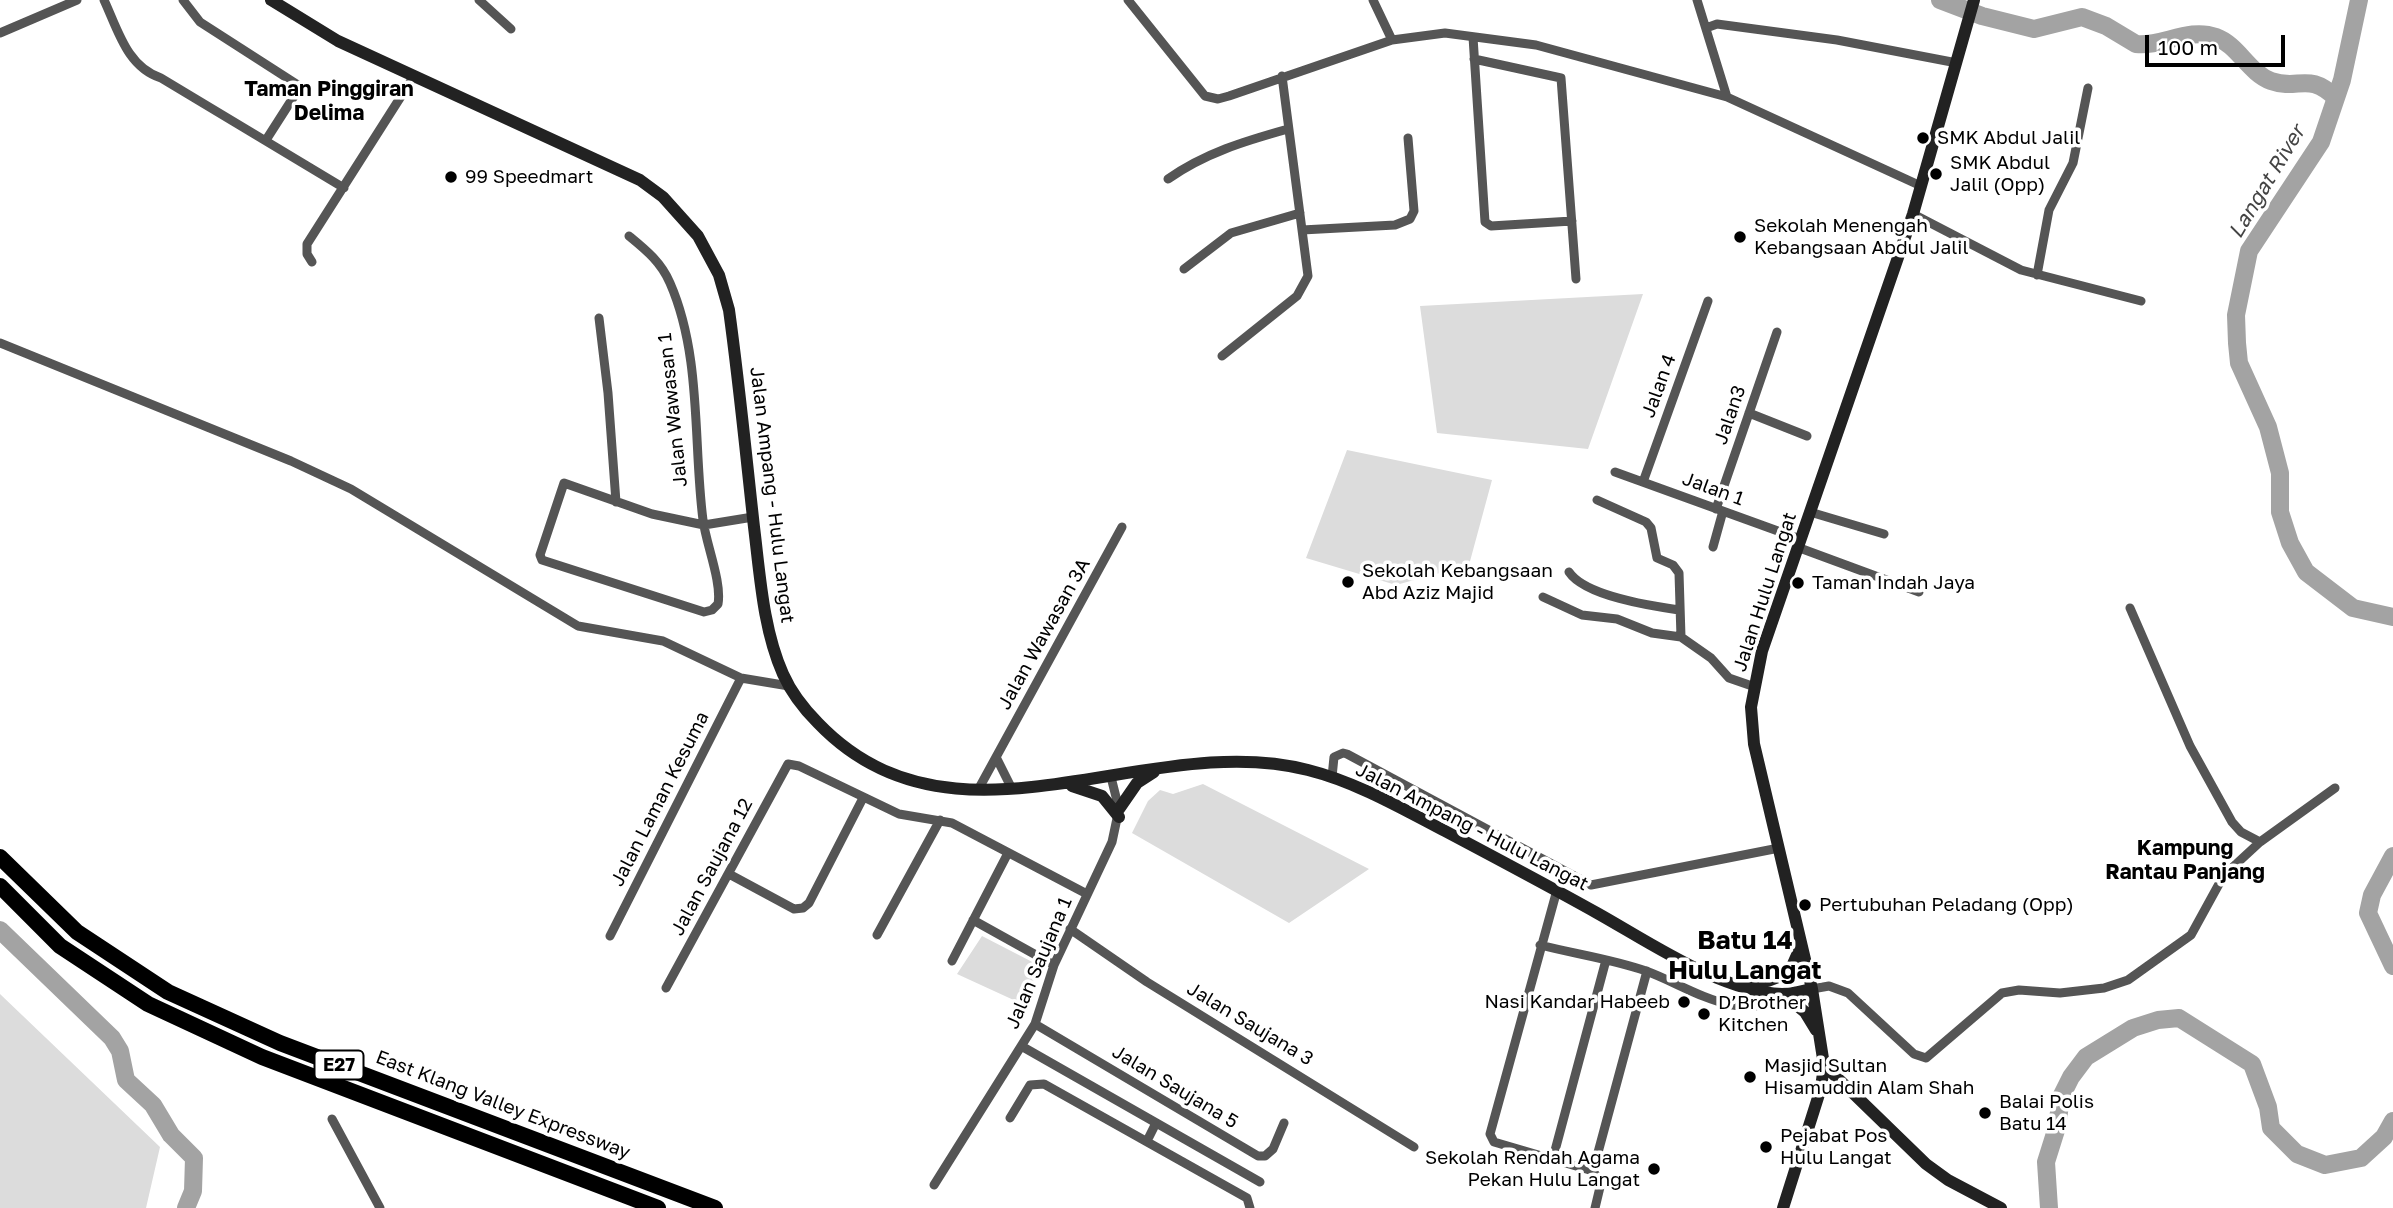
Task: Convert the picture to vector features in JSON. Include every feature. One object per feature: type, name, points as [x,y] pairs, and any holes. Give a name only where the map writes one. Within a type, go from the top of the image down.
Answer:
[{"type":"highway","name":"East Klang Valley Expressway","points":[[0,857],[77,932],[168,992],[280,1043],[715,1208]]},
{"type":"highway","name":"E27","points":[[0,886],[60,946],[148,1004],[262,1057],[658,1208]]},
{"type":"street","points":[[0,33],[77,0]]},
{"type":"street","points":[[104,0],[127,51],[147,73],[162,78],[344,188]]},
{"type":"street","points":[[183,0],[200,22],[298,85],[266,140]]},
{"type":"street","name":"Jalan Ampang - Hulu Langat","points":[[271,0],[306,24],[640,180],[685,218],[719,275],[729,310],[753,517],[770,633],[789,686],[820,726],[867,762],[909,780],[978,790],[1062,784],[1195,764],[1264,761],[1332,777],[1406,811],[1677,957],[1729,981],[1783,994],[1812,989]]},
{"type":"street","points":[[479,0],[511,29]]},
{"type":"street","points":[[1128,0],[1210,99],[1229,96],[1392,40],[1445,33],[1536,45],[1727,97],[1921,187]]},
{"type":"street","points":[[1373,0],[1392,40]]},
{"type":"street","points":[[1697,0],[1727,97]]},
{"type":"street","name":"Jalan Hulu Langat","points":[[1783,1208],[1821,1088],[1825,1065],[1812,989],[1754,744],[1751,706],[1762,652],[1913,214],[1974,0]]},
{"type":"street","points":[[1706,28],[1717,24],[1837,40],[1957,63]]},
{"type":"street","points":[[1473,37],[1485,222],[1491,226],[1572,221]]},
{"type":"street","points":[[1474,59],[1560,77],[1576,279]]},
{"type":"street","points":[[312,262],[307,254],[307,244],[414,76]]},
{"type":"street","points":[[1222,356],[1304,288],[1308,276],[1282,76]]},
{"type":"street","points":[[2037,275],[2049,210],[2073,163],[2088,88]]},
{"type":"street","points":[[1168,179],[1192,162],[1238,143],[1289,129]]},
{"type":"street","points":[[1303,230],[1395,225],[1410,219],[1414,211],[1408,138]]},
{"type":"street","points":[[1184,268],[1231,233],[1300,213]]},
{"type":"street","points":[[1913,214],[2037,275],[2141,301]]},
{"type":"street","name":"Jalan Wawasan 1","points":[[616,502],[564,483],[540,555],[542,560],[704,612],[712,611],[719,597],[696,468],[692,388],[678,306],[660,263],[629,236]]},
{"type":"street","name":"Jalan 4","points":[[1643,482],[1708,301]]},
{"type":"street","points":[[599,318],[616,502],[704,524],[753,517]]},
{"type":"street","name":"Jalan3","points":[[1713,547],[1720,510],[1777,332]]},
{"type":"street","points":[[0,343],[291,461],[351,489],[578,626],[663,641],[741,678],[789,686]]},
{"type":"street","points":[[1749,413],[1807,436]]},
{"type":"street","name":"Jalan 1","points":[[1615,472],[1720,510],[1919,592]]},
{"type":"street","points":[[1597,500],[1650,525],[1657,558],[1673,565],[1679,573],[1681,637]]},
{"type":"street","points":[[1810,512],[1884,534]]},
{"type":"street","name":"Jalan Wawasan 3A","points":[[978,790],[1122,527]]},
{"type":"street","points":[[1569,572],[1590,587],[1644,604],[1679,610]]},
{"type":"street","points":[[1543,597],[1582,615],[1617,619],[1652,634],[1681,637],[1711,658],[1730,678],[1755,687]]},
{"type":"street","points":[[2130,608],[2190,746],[2232,822],[2241,832],[2260,842]]},
{"type":"street","name":"Jalan Laman Kesuma","points":[[610,936],[741,678]]},
{"type":"street","points":[[1332,777],[1334,757],[1347,754],[1591,885],[1779,848]]},
{"type":"street","points":[[996,757],[1012,789]]},
{"type":"street","name":"Jalan Saujana 12","points":[[666,988],[788,764],[799,765],[863,798]]},
{"type":"street","points":[[1119,813],[1137,783],[1157,769]]},
{"type":"street","points":[[1111,777],[1119,813]]},
{"type":"street","points":[[1062,784],[1102,796],[1119,813]]},
{"type":"street","points":[[1812,989],[1829,986],[1848,993],[1914,1054],[1926,1058],[2002,993],[2019,990],[2060,993],[2105,988],[2128,980],[2191,935],[2219,884],[2260,842],[2335,788]]},
{"type":"street","points":[[729,874],[794,909],[803,908],[809,903],[863,798],[899,814],[952,823],[1087,894]]},
{"type":"street","name":"Jalan Saujana 1","points":[[934,1185],[1035,1024],[1054,965],[1112,842],[1119,813]]},
{"type":"street","points":[[877,935],[940,820]]},
{"type":"street","points":[[952,961],[1008,853]]},
{"type":"street","points":[[1557,890],[1490,1134],[1494,1142],[1593,1171]]},
{"type":"street","points":[[973,920],[1054,965]]},
{"type":"street","name":"Jalan Saujana 3","points":[[1070,929],[1147,982],[1266,1053],[1414,1147]]},
{"type":"street","points":[[1541,945],[1647,971],[1706,998],[1763,1007],[1783,994],[1805,1012],[1815,1028],[1825,1065],[1926,1164],[1948,1180],[2001,1208]]},
{"type":"street","points":[[1729,981],[1779,979],[1789,973],[1801,945]]},
{"type":"street","points":[[1553,1158],[1606,960]]},
{"type":"street","points":[[1595,1208],[1601,1187],[1593,1171],[1647,971]]},
{"type":"street","name":"Jalan Saujana 5","points":[[1035,1024],[1258,1156],[1265,1156],[1273,1149],[1284,1123]]},
{"type":"street","name":"Jalan Saujana 5","points":[[1023,1047],[1260,1182]]},
{"type":"street","points":[[1010,1118],[1030,1085],[1037,1082],[1247,1198],[1250,1208]]},
{"type":"street","points":[[332,1119],[380,1208]]},
{"type":"street","points":[[1147,1141],[1156,1123]]},
{"type":"shaded area","points":[[1643,294],[1588,449],[1437,433],[1420,306]]},
{"type":"shaded area","points":[[1347,450],[1492,480],[1469,565],[1396,585],[1306,558]]},
{"type":"shaded area","points":[[1203,784],[1369,869],[1289,923],[1132,833],[1148,801],[1160,790],[1173,794]]},
{"type":"shaded area","points":[[982,936],[1044,968],[1018,1002],[957,974]]},
{"type":"shaded area","points":[[0,994],[160,1147],[146,1208],[0,1208]]},
{"type":"waterway","points":[[1940,0],[1982,16],[2034,29],[2082,17],[2106,26],[2136,44],[2156,43],[2195,34],[2216,37],[2231,46],[2263,77],[2281,83],[2318,85],[2336,98]]},
{"type":"waterway","name":"Langat River","points":[[2359,0],[2342,80],[2321,142],[2249,251],[2236,315],[2237,343],[2239,363],[2268,427],[2280,473],[2280,512],[2290,543],[2306,572],[2353,608],[2393,617]]},
{"type":"waterway","name":"Langat River","points":[[2393,856],[2372,895],[2368,913],[2393,966]]},
{"type":"waterway","points":[[0,930],[112,1038],[120,1051],[126,1080],[153,1105],[171,1135],[194,1158],[193,1191],[186,1208]]},
{"type":"waterway","name":"Langat River","points":[[2049,1208],[2046,1162],[2057,1127],[2061,1097],[2071,1077],[2086,1057],[2133,1028],[2158,1020],[2179,1018],[2252,1064],[2268,1107],[2271,1128],[2297,1154],[2325,1165],[2361,1158],[2384,1137],[2393,1121]]},
{"type":"place","name":"SMK Abdul Jalil","points":[[1923,138]]},
{"type":"place","name":"SMK Abdul Jalil (Opp)","points":[[1936,174]]},
{"type":"place","name":"99 Speedmart","points":[[451,177]]},
{"type":"place","name":"Sekolah Menengah Kebangsaan Abdul Jalil","points":[[1740,237]]},
{"type":"place","name":"Sekolah Kebangsaan Abd Aziz Majid","points":[[1348,582]]},
{"type":"place","name":"Taman Indah Jaya","points":[[1798,583]]},
{"type":"place","name":"Pertubuhan Peladang (Opp)","points":[[1805,905]]},
{"type":"place","name":"Nasi Kandar Habeeb","points":[[1684,1002]]},
{"type":"place","name":"D’Brother Kitchen","points":[[1704,1014]]},
{"type":"place","name":"Masjid Sultan Hisamuddin Alam Shah","points":[[1750,1077]]},
{"type":"place","name":"Balai Polis Batu 14","points":[[1985,1113]]},
{"type":"place","name":"Pejabat Pos Hulu Langat","points":[[1766,1147]]},
{"type":"place","name":"Sekolah Rendah Agama Pekan Hulu Langat","points":[[1654,1169]]},
{"type":"district","name":"Taman Pinggiran Delima","points":[[329,101]]},
{"type":"district","name":"Kampung Rantau Panjang","points":[[2185,860]]},
{"type":"district","name":"Batu 14 Hulu Langat","points":[[1745,956]]}]
